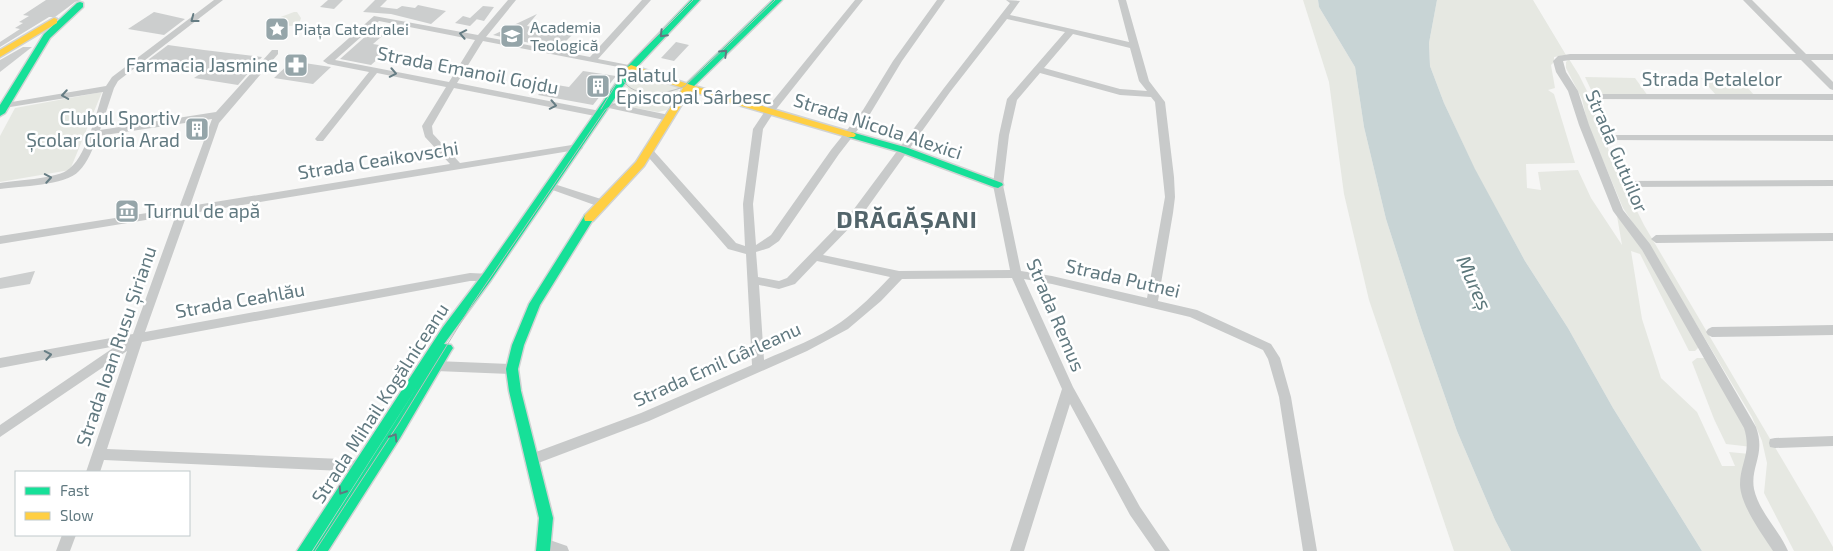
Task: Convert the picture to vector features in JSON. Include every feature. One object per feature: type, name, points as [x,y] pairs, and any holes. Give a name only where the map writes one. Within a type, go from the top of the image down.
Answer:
[{"type":"street","points":[[0,186],[69,174],[80,165],[109,88],[115,79],[218,0]]},
{"type":"street","points":[[456,165],[426,130],[427,126],[481,37],[512,0]]},
{"type":"street","points":[[592,60],[647,0]]},
{"type":"street","name":"Strada Mihail Kogălniceanu","points":[[304,551],[447,330],[488,277],[631,68],[696,0]]},
{"type":"street","points":[[562,551],[543,548],[546,518],[515,391],[512,369],[518,345],[544,287],[578,233],[600,204],[633,171],[648,151],[688,87],[778,0]]},
{"type":"street","points":[[758,366],[748,204],[749,183],[758,129],[770,110],[859,0]]},
{"type":"street","points":[[648,151],[732,246],[743,250],[751,250],[768,244],[775,238],[867,112],[898,61],[941,0]]},
{"type":"street","points":[[1122,0],[1144,81],[1158,98],[1161,107],[1170,197],[1152,303]]},
{"type":"street","points":[[1747,0],[1833,87]]},
{"type":"street","points":[[753,280],[786,284],[816,257],[858,212],[947,90],[1005,16],[1013,1]]},
{"type":"street","points":[[2,109],[37,50],[55,28],[85,3]]},
{"type":"street","points":[[0,54],[85,3]]},
{"type":"street","points":[[1005,16],[1135,46]]},
{"type":"street","name":"Strada Emanoil Gojdu","points":[[481,37],[377,18],[328,61],[451,85],[669,118]]},
{"type":"street","name":"Strada Remus","points":[[1071,31],[1012,99],[1004,135],[998,185],[1016,274],[1068,389],[1135,512],[1163,551]]},
{"type":"street","points":[[481,37],[631,68]]},
{"type":"street","points":[[12,47],[32,41],[36,45],[37,50]]},
{"type":"street","name":"Strada Ioan Rusu Șirianu","points":[[93,471],[137,338],[219,115],[274,52]]},
{"type":"street","name":"Strada Gutuilor","points":[[1780,551],[1749,496],[1746,486],[1755,449],[1755,439],[1750,427],[1646,247],[1618,211],[1584,126],[1574,91],[1557,65],[1561,58],[1570,57],[1804,57]]},
{"type":"street","points":[[1804,57],[1833,57]]},
{"type":"street","name":"Strada Nicola Alexici","points":[[631,68],[688,87],[904,150],[998,185]]},
{"type":"street","points":[[1037,69],[1120,92],[1154,94]]},
{"type":"street","points":[[320,139],[375,70]]},
{"type":"street","points":[[2,109],[109,88]]},
{"type":"street","name":"Strada Petalelor","points":[[1592,97],[1833,97]]},
{"type":"street","points":[[93,134],[219,115]]},
{"type":"street","points":[[1606,138],[1833,138]]},
{"type":"street","name":"Strada Ceaikovschi","points":[[0,240],[456,165],[578,147]]},
{"type":"street","points":[[1626,184],[1833,184]]},
{"type":"street","points":[[551,186],[600,204]]},
{"type":"street","points":[[1656,239],[1833,237]]},
{"type":"street","name":"Strada Putnei","points":[[816,257],[899,275],[1016,274],[1052,280],[1192,312],[1267,347],[1274,358],[1285,397],[1310,551]]},
{"type":"street","name":"Strada Emil Gârleanu","points":[[532,459],[645,417],[758,366],[804,348],[844,326],[877,298],[899,275]]},
{"type":"street","name":"Strada Ceahlău","points":[[0,364],[470,277],[488,277]]},
{"type":"street","name":"Strada Mihail Kogălniceanu","points":[[320,551],[375,466],[488,277]]},
{"type":"street","points":[[1712,332],[1833,330]]},
{"type":"street","points":[[0,432],[137,338]]},
{"type":"street","points":[[436,366],[512,369]]},
{"type":"street","points":[[1017,551],[1068,389]]},
{"type":"street","points":[[1775,443],[1833,441]]},
{"type":"street","points":[[100,454],[375,466]]},
{"type":"street","points":[[63,551],[69,536]]},
{"type":"shaded area","points":[[1303,0],[1318,0],[1319,7],[1355,67],[1364,127],[1386,219],[1421,328],[1457,431],[1495,520],[1511,551],[1454,551],[1369,300],[1344,194],[1329,82]]},
{"type":"shaded area","points":[[1437,0],[1533,0],[1566,55],[1554,57],[1554,62],[1551,65],[1555,88],[1548,90],[1554,94],[1575,163],[1526,164],[1527,188],[1541,190],[1538,172],[1578,170],[1591,198],[1622,245],[1617,216],[1632,233],[1698,344],[1698,348],[1695,351],[1689,351],[1640,254],[1631,251],[1642,319],[1661,378],[1697,412],[1722,466],[1735,466],[1729,452],[1750,454],[1742,480],[1777,551],[1702,551],[1613,408],[1568,328],[1525,261],[1475,170],[1444,103],[1430,66],[1429,43]]},
{"type":"shaded area","points":[[297,12],[301,18],[299,24],[291,26],[278,24],[278,18]]},
{"type":"shaded area","points":[[1569,59],[1590,97],[1614,165],[1644,225],[1815,515],[1833,547],[1833,551],[1794,551],[1764,493],[1767,463],[1762,441],[1752,417],[1665,272],[1623,208],[1588,125],[1582,99],[1566,68],[1566,62]]},
{"type":"shaded area","points":[[638,74],[677,86],[679,90],[667,110],[658,112],[619,105],[614,102],[629,76]]},
{"type":"shaded area","points":[[1585,77],[1635,78],[1648,96],[1594,96]]},
{"type":"shaded area","points":[[1701,78],[1739,78],[1754,95],[1716,95]]},
{"type":"shaded area","points":[[102,92],[70,170],[0,182],[0,136],[15,108]]},
{"type":"shaded area","points":[[1697,358],[1707,358],[1745,422],[1752,447],[1726,444],[1714,419],[1692,362]]},
{"type":"water","name":"Mureș","points":[[1318,0],[1437,0],[1429,43],[1430,66],[1444,103],[1475,169],[1525,261],[1568,328],[1613,408],[1702,551],[1511,551],[1495,520],[1457,431],[1421,328],[1386,219],[1364,127],[1355,67],[1319,7]]},
{"type":"building","points":[[46,0],[81,0],[75,2],[55,17],[49,17],[0,47],[0,42],[20,29],[15,28],[23,23],[19,22],[29,16],[23,15]]},
{"type":"building","points":[[328,0],[343,0],[334,9],[320,7]]},
{"type":"building","points":[[375,0],[387,0],[380,7],[397,9],[402,6],[415,8],[418,5],[446,11],[431,24],[391,14],[363,12]]},
{"type":"building","points":[[483,6],[494,7],[484,21],[477,19],[470,26],[455,23],[463,16],[470,18]]},
{"type":"building","points":[[154,12],[185,19],[164,35],[128,29]]},
{"type":"building","points":[[537,14],[527,26],[572,35],[558,49],[493,35]]},
{"type":"building","points":[[376,27],[389,30],[373,44],[391,47],[371,65],[340,59]]},
{"type":"building","points":[[676,42],[689,45],[674,61],[661,58]]},
{"type":"building","points":[[168,45],[262,57],[238,85],[194,78],[200,74],[194,72],[140,66]]},
{"type":"building","points":[[23,47],[32,47],[0,72],[0,60]]},
{"type":"building","points":[[292,61],[331,67],[313,84],[274,78]]},
{"type":"building","name":"Palatul Episcopal Sârbesc","points":[[583,71],[616,76],[593,105],[538,95],[551,84],[569,87]]},
{"type":"building","points":[[35,271],[30,284],[0,289],[0,278]]},
{"type":"tram line","points":[[601,109],[627,66],[693,0]]},
{"type":"tram line","points":[[315,551],[399,423],[473,303],[605,110],[624,100],[675,90],[685,86],[775,0]]},
{"type":"tram line","points":[[624,71],[623,80],[628,86],[638,91],[649,93]]},
{"type":"traffic: fast","points":[[304,551],[447,330],[487,277],[631,68],[696,0]]},
{"type":"traffic: fast","points":[[688,87],[778,0]]},
{"type":"traffic: fast","points":[[0,113],[47,36],[80,5]]},
{"type":"traffic: fast","points":[[851,135],[904,150],[998,185]]},
{"type":"traffic: fast","points":[[543,551],[546,518],[515,391],[512,369],[518,345],[535,304],[589,218]]},
{"type":"traffic: fast","points":[[320,551],[395,434],[447,348]]},
{"type":"traffic: slow","points":[[0,54],[54,21]]},
{"type":"traffic: slow","points":[[631,68],[688,87],[851,135]]},
{"type":"traffic: slow","points":[[589,218],[640,164],[688,87]]},
{"type":"place","name":"Piața Catedralei","points":[[277,29]]},
{"type":"place","name":"Academia Teologică","points":[[512,36]]},
{"type":"place","name":"Farmacia Jasmine","points":[[296,65]]},
{"type":"place","name":"Palatul Episcopal Sârbesc","points":[[598,86]]},
{"type":"place","name":"Clubul Sportiv Școlar Gloria Arad","points":[[197,129]]},
{"type":"place","name":"Turnul de apă","points":[[127,211]]},
{"type":"district","name":"DRĂGĂȘANI","points":[[907,220]]}]
